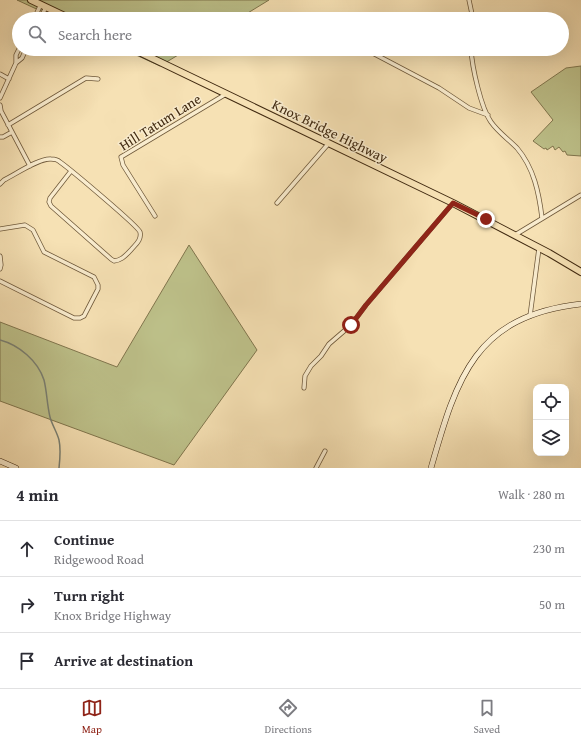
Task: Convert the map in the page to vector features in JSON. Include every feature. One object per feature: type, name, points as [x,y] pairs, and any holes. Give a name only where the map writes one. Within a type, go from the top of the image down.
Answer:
[{"type":"main road","points":[[31,0],[56,12]]},
{"type":"main road","name":"Knox Bridge Highway","points":[[147,56],[453,203],[515,235],[581,272]]},
{"type":"main road","points":[[431,468],[450,404],[460,381],[471,361],[478,352],[503,330],[530,316],[555,308],[581,304]]},
{"type":"main road","points":[[0,461],[16,468]]},
{"type":"street","points":[[469,0],[472,12]]},
{"type":"street","points":[[39,12],[43,6]]},
{"type":"street","points":[[42,12],[43,6]]},
{"type":"street","points":[[0,98],[16,63],[16,56]]},
{"type":"street","points":[[16,63],[23,56]]},
{"type":"street","points":[[378,56],[439,88],[469,108],[488,116]]},
{"type":"street","points":[[472,56],[475,74],[490,121],[495,128],[515,146],[532,172],[539,193],[542,218]]},
{"type":"street","points":[[0,74],[9,79]]},
{"type":"street","points":[[8,124],[86,78],[98,79]]},
{"type":"street","name":"Hill Tatum Lane","points":[[155,216],[123,165],[121,156],[226,94]]},
{"type":"street","points":[[0,105],[1,111],[30,166]]},
{"type":"street","points":[[0,120],[4,117]]},
{"type":"street","points":[[0,136],[3,137],[12,132]]},
{"type":"street","points":[[277,203],[329,143]]},
{"type":"street","points":[[0,184],[4,180],[43,160],[51,159],[58,161],[138,228],[140,233],[139,241],[123,259],[114,261],[111,259],[51,206],[49,202],[50,198],[71,172]]},
{"type":"street","points":[[515,235],[581,195]]},
{"type":"street","points":[[304,388],[305,376],[311,366],[321,356],[329,344],[351,325],[366,305],[453,203]]},
{"type":"street","points":[[0,229],[25,225],[28,226],[33,230],[44,252],[94,277],[98,285],[98,290],[84,316],[74,318],[0,281]]},
{"type":"street","points":[[530,316],[539,248]]},
{"type":"street","points":[[0,256],[0,269]]},
{"type":"street","points":[[316,468],[325,451]]},
{"type":"green space","points":[[17,0],[269,0],[249,12],[43,12]]},
{"type":"green space","points":[[138,56],[176,56],[160,66]]},
{"type":"green space","points":[[581,66],[581,156],[567,155],[565,151],[563,152],[559,147],[555,150],[553,146],[547,150],[546,148],[544,149],[533,141],[553,120],[531,92],[566,68]]},
{"type":"green space","points":[[189,245],[257,350],[174,465],[0,401],[0,322],[117,367]]},
{"type":"waterway","points":[[0,340],[7,342],[21,350],[32,360],[41,373],[44,380],[50,417],[59,440],[59,468]]},
{"type":"route","points":[[351,325],[366,305],[453,203],[486,219]]}]
